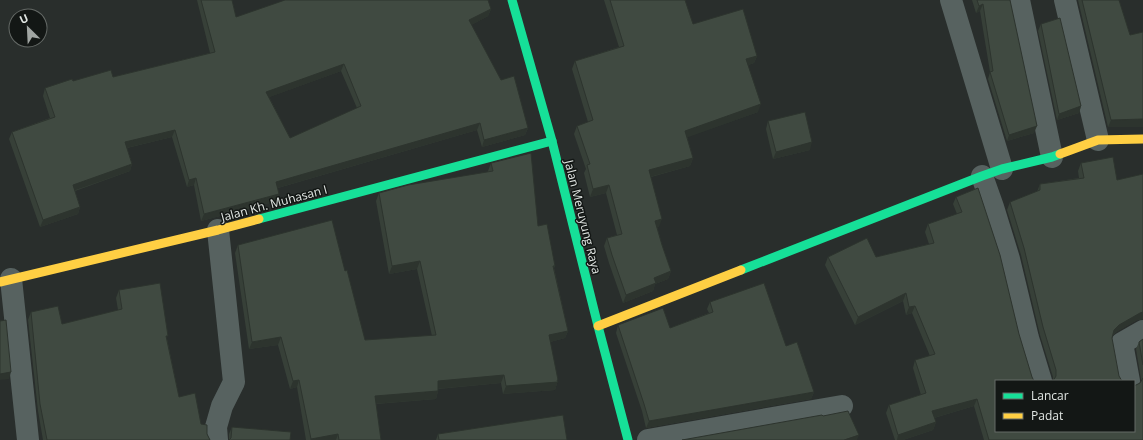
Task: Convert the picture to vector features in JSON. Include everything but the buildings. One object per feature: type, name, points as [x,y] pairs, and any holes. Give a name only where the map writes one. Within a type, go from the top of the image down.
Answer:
[{"type":"street","name":"Jalan Meruyung Raya","points":[[512,0],[552,141],[628,440]]},
{"type":"street","points":[[951,0],[992,172],[993,207],[1009,259],[1028,338],[1041,380]]},
{"type":"street","points":[[1019,0],[1052,157]]},
{"type":"street","points":[[1065,0],[1098,140]]},
{"type":"street","points":[[598,326],[992,172],[1052,157],[1098,140],[1143,140]]},
{"type":"street","name":"Jalan Kh. Muhasan I","points":[[6,281],[218,230],[552,141]]},
{"type":"street","points":[[217,440],[216,427],[222,406],[234,382],[218,230]]},
{"type":"street","points":[[6,281],[28,440]]},
{"type":"street","points":[[1129,380],[1122,343],[1143,331]]},
{"type":"street","points":[[648,440],[842,406]]},
{"type":"traffic: fast","points":[[512,0],[552,141],[628,440]]},
{"type":"traffic: fast","points":[[259,219],[552,141]]},
{"type":"traffic: fast","points":[[741,270],[982,176],[1002,169],[1060,154]]},
{"type":"traffic: slow","points":[[1060,154],[1098,140],[1143,139]]},
{"type":"traffic: slow","points":[[0,282],[259,219]]},
{"type":"traffic: slow","points":[[598,326],[741,270]]}]
